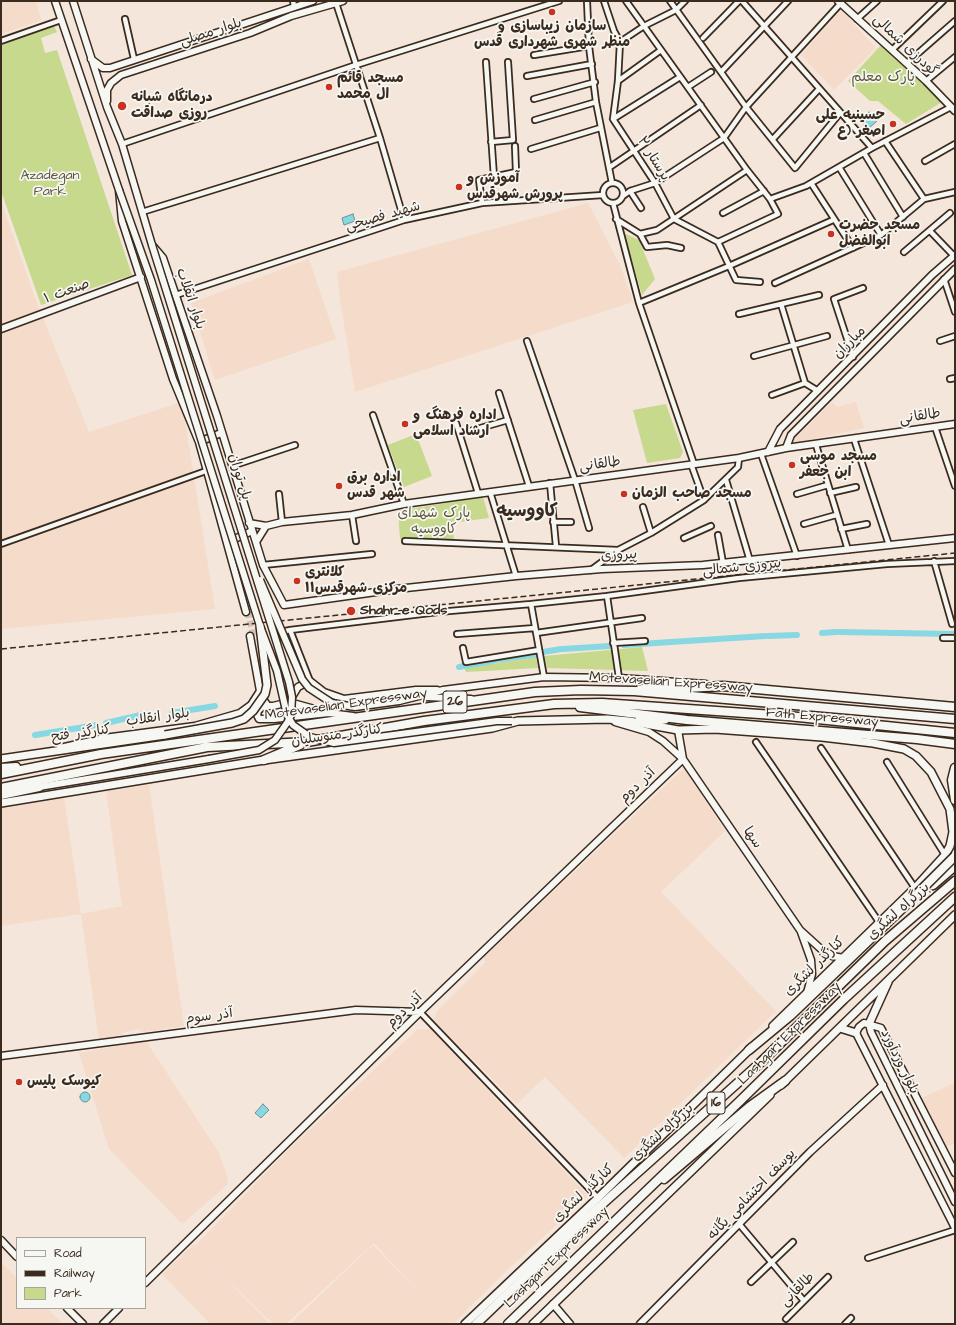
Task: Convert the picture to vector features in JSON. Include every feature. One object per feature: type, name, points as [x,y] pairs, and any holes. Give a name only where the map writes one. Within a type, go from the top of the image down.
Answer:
[{"type":"highway","points":[[634,691],[652,686],[686,688],[723,686],[955,706]]},
{"type":"highway","name":"Motevaselian Expressway","points":[[1,774],[101,754],[478,699],[534,692],[581,690],[634,691]]},
{"type":"highway","name":"26","points":[[634,691],[955,719]]},
{"type":"highway","name":"26","points":[[554,704],[602,702],[788,716],[955,733]]},
{"type":"highway","name":"Motevaselian Expressway","points":[[1,788],[207,747],[307,742],[424,721],[554,704]]},
{"type":"highway","name":"Fath Expressway","points":[[554,704],[687,720],[917,739],[955,744]]},
{"type":"highway","points":[[264,760],[307,742]]},
{"type":"highway","points":[[1,768],[45,765]]},
{"type":"highway","points":[[955,768],[952,780],[955,800]]},
{"type":"highway","points":[[1,795],[39,787]]},
{"type":"highway","points":[[750,1050],[795,1011],[955,856]]},
{"type":"highway","points":[[915,888],[933,885],[955,866]]},
{"type":"highway","name":"بزرگراه لشگری","points":[[476,1324],[580,1224],[760,1063],[885,941],[955,881]]},
{"type":"highway","name":"Lashgari Expressway","points":[[508,1324],[844,999],[955,897]]},
{"type":"highway","points":[[646,1189],[666,1178],[749,1107],[785,1081]]},
{"type":"main road","name":"پل توران","points":[[165,735],[232,723],[244,719],[253,711],[265,694],[268,685],[260,626]]},
{"type":"main road","name":"کنارگذر متوسلیان","points":[[1,803],[264,760],[492,728],[512,721],[607,719],[629,721],[678,730]]},
{"type":"main road","points":[[629,721],[687,720]]},
{"type":"main road","name":"کنارگذر لشگری","points":[[464,1324],[598,1198],[750,1050],[806,993],[844,958],[915,888],[945,855],[950,846],[954,833],[950,808],[931,772],[916,756],[904,749],[873,743],[815,736],[715,729],[678,730]]},
{"type":"main road","name":"کنارگذر فتح","points":[[1,759],[165,735]]},
{"type":"main road","points":[[533,1324],[955,916]]},
{"type":"main road","points":[[869,1024],[890,978]]},
{"type":"main road","points":[[840,1028],[856,1033]]},
{"type":"street","points":[[55,1],[119,190],[122,221],[173,379],[199,442],[206,471],[229,542],[247,612]]},
{"type":"street","name":"بلوار انقلاب","points":[[73,1],[107,107],[122,144],[152,245],[163,258],[217,416],[263,565],[284,605]]},
{"type":"street","name":"بلوار مصلی","points":[[91,59],[103,68],[110,68],[207,36],[294,4],[313,1]]},
{"type":"street","name":"بلوار مصلی","points":[[107,107],[107,90],[114,80],[121,75],[250,33],[291,16],[343,1]]},
{"type":"street","points":[[122,144],[356,65],[559,1]]},
{"type":"street","points":[[587,1],[589,46],[595,82],[596,102],[612,183]]},
{"type":"street","points":[[604,1],[614,31],[620,42],[618,81],[613,119]]},
{"type":"street","points":[[626,1],[680,78],[770,199],[778,214],[718,242]]},
{"type":"street","points":[[670,1],[746,107],[795,168],[840,113]]},
{"type":"street","points":[[620,42],[644,26],[676,10],[684,1]]},
{"type":"street","points":[[703,38],[741,1],[872,148]]},
{"type":"street","points":[[721,72],[788,1]]},
{"type":"street","points":[[858,19],[877,1]]},
{"type":"street","points":[[892,50],[943,1]]},
{"type":"street","points":[[336,2],[380,138],[404,220]]},
{"type":"street","points":[[612,183],[606,186],[603,195],[606,201],[612,203],[619,201],[630,191],[655,183],[724,138],[746,107],[792,58],[840,2]]},
{"type":"street","name":"گودرزی شمالی","points":[[840,2],[954,107]]},
{"type":"street","points":[[125,19],[134,59]]},
{"type":"street","points":[[1,41],[61,20]]},
{"type":"street","points":[[907,64],[955,21]]},
{"type":"street","points":[[534,55],[589,46]]},
{"type":"street","points":[[618,81],[661,50]]},
{"type":"street","points":[[926,81],[955,57]]},
{"type":"street","points":[[486,62],[494,177]]},
{"type":"street","points":[[491,142],[513,140],[508,62]]},
{"type":"street","points":[[527,76],[592,64]]},
{"type":"street","points":[[688,87],[711,72]]},
{"type":"street","points":[[613,119],[680,78]]},
{"type":"street","points":[[534,99],[595,82]]},
{"type":"street","points":[[772,140],[819,89]]},
{"type":"street","points":[[534,120],[596,102]]},
{"type":"street","points":[[610,167],[701,105]]},
{"type":"street","points":[[770,199],[811,183],[885,141],[954,107]]},
{"type":"street","name":"پرستار ۲","points":[[613,119],[655,183],[674,218]]},
{"type":"street","points":[[531,149],[600,128]]},
{"type":"street","points":[[142,212],[380,138]]},
{"type":"street","points":[[885,141],[924,199]]},
{"type":"street","points":[[925,161],[955,144]]},
{"type":"street","points":[[482,203],[479,180],[516,172],[515,146]]},
{"type":"street","points":[[864,153],[903,217]]},
{"type":"street","points":[[839,167],[881,235]]},
{"type":"street","points":[[640,234],[657,230],[747,170]]},
{"type":"street","points":[[612,183],[621,187],[623,196]]},
{"type":"street","points":[[811,183],[833,220],[853,248]]},
{"type":"street","name":"پل توران","points":[[119,190],[151,280],[260,626],[277,671],[287,715],[293,725],[310,737],[334,743],[497,721],[512,721]]},
{"type":"street","points":[[630,191],[641,208]]},
{"type":"street","points":[[723,213],[764,191]]},
{"type":"street","points":[[775,283],[881,235],[924,199],[955,192]]},
{"type":"street","name":"شهید فصیحی","points":[[176,295],[404,220],[482,203],[603,195]]},
{"type":"street","points":[[612,203],[639,303],[704,500]]},
{"type":"street","points":[[904,252],[950,213]]},
{"type":"street","points":[[674,218],[718,242],[736,280],[760,282]]},
{"type":"street","points":[[616,219],[640,234],[647,247],[667,245],[681,248]]},
{"type":"street","points":[[639,303],[729,266],[833,220]]},
{"type":"street","points":[[930,231],[954,256]]},
{"type":"street","name":"پل توران","points":[[39,787],[259,750],[275,740],[280,734],[287,723],[292,709],[292,697],[289,682],[152,245]]},
{"type":"street","name":"مبارزان","points":[[768,452],[780,430],[937,271],[954,256]]},
{"type":"street","name":"مبارزان","points":[[786,448],[791,435],[955,269]]},
{"type":"street","points":[[937,271],[944,279],[955,310]]},
{"type":"street","name":"صنعت ۱","points":[[1,329],[141,277]]},
{"type":"street","points":[[853,357],[834,299],[863,288]]},
{"type":"street","points":[[739,314],[819,295]]},
{"type":"street","points":[[781,304],[805,383],[818,391]]},
{"type":"street","points":[[754,356],[827,336]]},
{"type":"street","points":[[940,341],[955,336]]},
{"type":"street","points":[[527,341],[575,480],[589,528]]},
{"type":"street","points":[[772,394],[805,383]]},
{"type":"street","points":[[499,393],[529,486]]},
{"type":"street","points":[[374,415],[404,504]]},
{"type":"street","points":[[470,431],[508,420]]},
{"type":"street","points":[[456,423],[478,493]]},
{"type":"street","name":"طالقانی","points":[[249,523],[266,526],[282,522],[352,515],[404,504],[739,458],[786,448],[816,445],[955,424]]},
{"type":"street","points":[[935,428],[955,486]]},
{"type":"street","points":[[780,430],[791,435]]},
{"type":"street","points":[[199,442],[221,433]]},
{"type":"street","points":[[854,439],[889,545]]},
{"type":"street","points":[[232,466],[295,445]]},
{"type":"street","points":[[816,445],[836,515],[848,550]]},
{"type":"street","points":[[761,454],[797,556]]},
{"type":"street","points":[[591,570],[618,550],[651,533],[704,500],[738,467],[739,458]]},
{"type":"street","points":[[1,544],[206,471]]},
{"type":"street","points":[[726,480],[750,560]]},
{"type":"street","points":[[550,483],[556,546]]},
{"type":"street","points":[[797,494],[828,485]]},
{"type":"street","points":[[830,493],[856,487]]},
{"type":"street","points":[[490,492],[516,576]]},
{"type":"street","points":[[279,494],[282,522]]},
{"type":"street","points":[[643,507],[651,533]]},
{"type":"street","points":[[352,515],[356,541]]},
{"type":"street","points":[[804,524],[836,515]]},
{"type":"street","points":[[553,522],[571,522]]},
{"type":"street","points":[[841,529],[867,524]]},
{"type":"street","points":[[256,542],[266,526]]},
{"type":"street","points":[[684,538],[711,526]]},
{"type":"street","points":[[229,542],[252,531]]},
{"type":"street","points":[[718,535],[723,563]]},
{"type":"street","name":"پیروزی","points":[[284,605],[397,589],[516,576],[591,570],[723,563],[955,538]]},
{"type":"street","points":[[405,541],[556,546],[618,550]]},
{"type":"street","points":[[263,565],[372,554]]},
{"type":"street","name":"پیروزی شمالی","points":[[290,630],[438,612],[607,596],[739,578],[955,560]]},
{"type":"street","points":[[934,562],[952,624]]},
{"type":"street","points":[[253,566],[270,602],[302,679],[308,688],[324,699],[355,707],[421,697],[443,690]]},
{"type":"street","points":[[607,596],[619,678]]},
{"type":"street","points":[[531,604],[544,677]]},
{"type":"street","points":[[457,634],[536,631],[642,618]]},
{"type":"street","points":[[289,702],[276,633],[290,630],[310,681],[324,692],[344,699],[416,690],[443,690],[544,677],[619,678],[723,686]]},
{"type":"street","points":[[252,636],[260,691],[268,706]]},
{"type":"street","points":[[943,638],[955,638]]},
{"type":"street","points":[[613,643],[645,641]]},
{"type":"street","points":[[463,648],[466,662],[539,650]]},
{"type":"street","points":[[289,702],[298,687],[310,681]]},
{"type":"street","name":"بلوار انقلاب","points":[[50,751],[80,742],[196,726],[228,717],[247,709],[255,700],[260,691]]},
{"type":"street","points":[[421,697],[478,699]]},
{"type":"street","points":[[329,713],[274,719],[259,719],[257,715],[258,711],[262,707],[289,702],[329,713],[362,717]]},
{"type":"street","name":"سها","points":[[607,719],[649,732],[664,741],[683,759],[800,930]]},
{"type":"street","name":"سها","points":[[678,730],[683,759]]},
{"type":"street","points":[[756,742],[879,922]]},
{"type":"street","points":[[821,748],[915,888]]},
{"type":"street","name":"آذر دوم","points":[[146,1282],[420,1012],[683,759]]},
{"type":"street","points":[[887,762],[945,855]]},
{"type":"street","points":[[800,930],[822,950],[832,956],[844,958]]},
{"type":"street","points":[[800,930],[811,960],[812,974],[806,993]]},
{"type":"street","name":"آذر سوم","points":[[1,1056],[356,1010],[420,1012]]},
{"type":"street","points":[[420,1012],[598,1198]]},
{"type":"street","points":[[856,1033],[859,1027],[864,1023],[869,1024]]},
{"type":"street","name":"بلوار وردآورد","points":[[869,1024],[881,1028],[955,1173]]},
{"type":"street","name":"بلوار وردآورد","points":[[869,1024],[871,1032],[955,1202]]},
{"type":"street","name":"بلوار وردآورد","points":[[856,1033],[955,1229]]},
{"type":"street","name":"یوسف احتشامی یگانه","points":[[640,1324],[740,1225],[810,1152],[883,1085]]},
{"type":"street","points":[[740,1225],[804,1301]]},
{"type":"street","points":[[868,1258],[955,1229]]},
{"type":"street","points":[[1,1240],[16,1256]]},
{"type":"street","points":[[751,1282],[793,1242]]},
{"type":"street","name":"طالقانی","points":[[786,1319],[828,1277]]},
{"type":"street","points":[[553,1304],[570,1324]]},
{"type":"street","points":[[68,1309],[83,1324]]},
{"type":"street","points":[[103,1324],[118,1309]]},
{"type":"street","points":[[845,1324],[851,1318]]},
{"type":"shaded area","points":[[1,1],[36,1],[41,20],[1,34]]},
{"type":"shaded area","points":[[841,10],[876,48],[834,90],[801,55]]},
{"type":"shaded area","points":[[1,201],[37,303],[89,432],[182,402],[215,609],[1,629]]},
{"type":"shaded area","points":[[588,203],[621,267],[633,302],[355,392],[337,272]]},
{"type":"shaded area","points":[[309,259],[336,339],[215,380],[191,303]]},
{"type":"shaded area","points":[[832,402],[837,407],[856,402],[864,428],[794,443],[793,440]]},
{"type":"shaded area","points":[[684,768],[725,831],[661,892],[776,1011],[624,1158],[545,1077],[517,1104],[434,1020],[437,1011],[486,962],[483,958]]},
{"type":"shaded area","points":[[149,785],[184,1026],[143,1032],[138,1029],[122,1033],[123,1037],[99,1040],[81,914],[122,906],[106,791]]},
{"type":"shaded area","points":[[64,797],[81,914],[1,926],[1,809]]},
{"type":"shaded area","points":[[418,1029],[430,1029],[588,1196],[505,1272],[453,1324],[290,1324],[373,1245],[426,1300],[374,1243],[286,1324],[273,1324],[214,1266],[270,1324],[210,1324],[162,1274],[193,1245],[195,1246],[286,1152]]},
{"type":"shaded area","points":[[146,1041],[219,1153],[227,1175],[228,1184],[182,1224],[109,1149],[79,1053]]},
{"type":"shaded area","points":[[955,1083],[955,1143],[946,1147],[921,1098]]},
{"type":"shaded area","points":[[1,1262],[16,1277],[16,1309],[48,1309],[63,1324],[1,1324]]},
{"type":"green space","name":"Azadegan Park","points":[[54,26],[57,32],[41,38],[45,53],[57,50],[132,275],[41,305],[1,191],[1,45]]},
{"type":"green space","name":"پارک معلم","points":[[881,45],[942,102],[906,124],[878,101],[870,101],[848,81]]},
{"type":"green space","points":[[624,233],[639,240],[655,279],[642,295]]},
{"type":"green space","points":[[666,404],[683,452],[680,458],[647,463],[633,410]]},
{"type":"green space","points":[[416,434],[432,476],[404,487],[388,445]]},
{"type":"green space","name":"پارک شهدای کاووسیه","points":[[483,497],[489,518],[452,523],[454,539],[400,539],[398,511]]},
{"type":"green space","points":[[642,647],[648,671],[547,668],[544,656]]},
{"type":"green space","points":[[536,657],[538,668],[466,672],[464,668]]},
{"type":"water","points":[[869,112],[877,121],[868,129],[860,120]]},
{"type":"water","points":[[353,214],[355,221],[344,225],[342,218]]},
{"type":"water","points":[[83,1092],[87,1092],[89,1093],[89,1101],[83,1102],[80,1099],[80,1095]]},
{"type":"water","points":[[263,1104],[269,1110],[261,1118],[255,1113]]},
{"type":"waterway","points":[[822,633],[836,632]]},
{"type":"waterway","points":[[839,632],[953,634]]},
{"type":"waterway","points":[[768,636],[797,635]]},
{"type":"waterway","points":[[624,645],[765,636]]},
{"type":"waterway","points":[[563,649],[609,646]]},
{"type":"waterway","points":[[543,652],[561,649]]},
{"type":"waterway","points":[[517,657],[537,654]]},
{"type":"waterway","points":[[495,660],[516,657]]},
{"type":"waterway","points":[[459,667],[492,661]]},
{"type":"waterway","points":[[172,713],[215,706]]},
{"type":"waterway","points":[[106,723],[145,714]]},
{"type":"waterway","points":[[35,735],[97,725]]},
{"type":"tunnel","points":[[248,612],[253,636]]},
{"type":"railway","points":[[1,649],[955,553]]},
{"type":"place","name":"سازمان زیباسازی و منظر شهری شهرداری قدس","points":[[552,12]]},
{"type":"place","name":"مسجد قائم ال محمد","points":[[329,87]]},
{"type":"place","name":"درمانگاه شبانه روزی صداقت","points":[[122,106]]},
{"type":"place","name":"حسینیه علی اصغر (ع","points":[[893,124]]},
{"type":"place","name":"آموزش و پرورش شهرقدس","points":[[459,187]]},
{"type":"place","name":"مسجد حضرت ابوالفضل","points":[[831,234]]},
{"type":"place","name":"اداره فرهنگ و ارشاد اسلامی","points":[[405,424]]},
{"type":"place","name":"مسجد موسی ابن جعفر","points":[[792,465]]},
{"type":"place","name":"اداره برق شهر قدس","points":[[339,486]]},
{"type":"place","name":"مسجد صاحب الزمان","points":[[624,494]]},
{"type":"place","name":"کلانتری ۱۱مرکزی شهرقدس","points":[[297,581]]},
{"type":"place","name":"Shahr-e Qods","points":[[351,611]]},
{"type":"place","name":"کیوسک پلیس","points":[[19,1082]]},
{"type":"district","name":"کاووسیه","points":[[527,512]]}]
